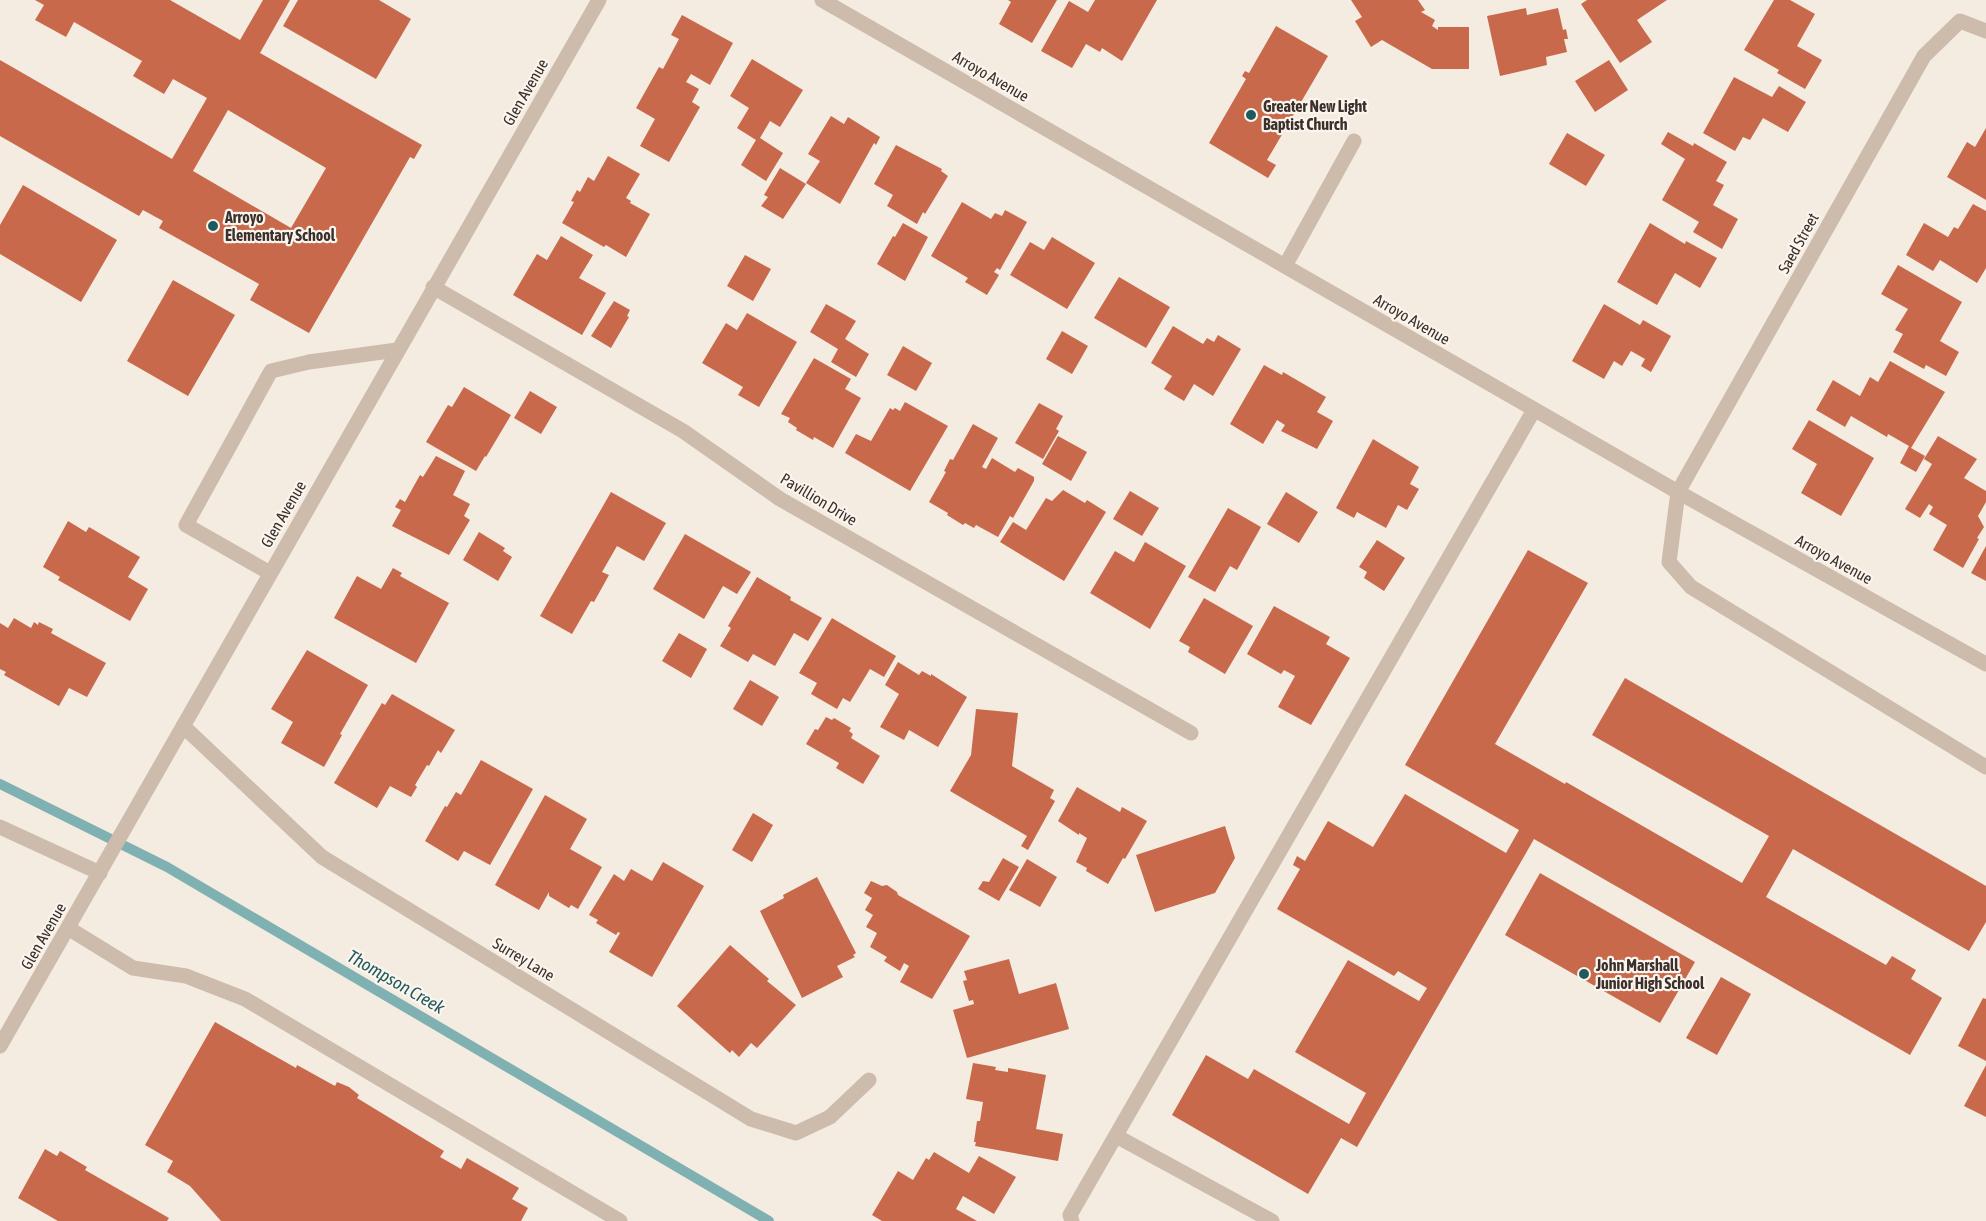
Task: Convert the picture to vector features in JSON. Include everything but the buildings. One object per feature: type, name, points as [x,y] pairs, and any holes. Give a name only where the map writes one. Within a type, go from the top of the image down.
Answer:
[{"type":"street","name":"Glen Avenue","points":[[0,1046],[599,0]]},
{"type":"street","name":"Arroyo Avenue","points":[[822,0],[1534,410],[1986,664]]},
{"type":"street","name":"Saed Street","points":[[1678,492],[1924,56],[1960,21],[1986,31]]},
{"type":"street","points":[[1285,266],[1354,141]]},
{"type":"street","name":"Pavillion Drive","points":[[433,287],[683,431],[780,499],[1191,733]]},
{"type":"street","points":[[270,573],[186,525],[271,371],[309,362],[397,350]]},
{"type":"street","points":[[1072,1221],[1070,1215],[1534,410]]},
{"type":"street","points":[[1678,492],[1669,562],[1691,587],[1986,767]]},
{"type":"street","name":"Surrey Lane","points":[[183,726],[322,856],[751,1119],[796,1133],[830,1117],[869,1080]]},
{"type":"street","points":[[0,827],[103,867]]},
{"type":"street","points":[[68,928],[133,968],[186,976],[245,999],[620,1221]]},
{"type":"street","points":[[1116,1136],[1272,1221]]},
{"type":"waterway","name":"Thompson Creek","points":[[0,784],[167,867],[769,1221]]},
{"type":"place","name":"Greater New Light Baptist Church","points":[[1251,115]]},
{"type":"place","name":"Arroyo Elementary School","points":[[213,226]]},
{"type":"place","name":"John Marshall Junior High School","points":[[1584,974]]}]
